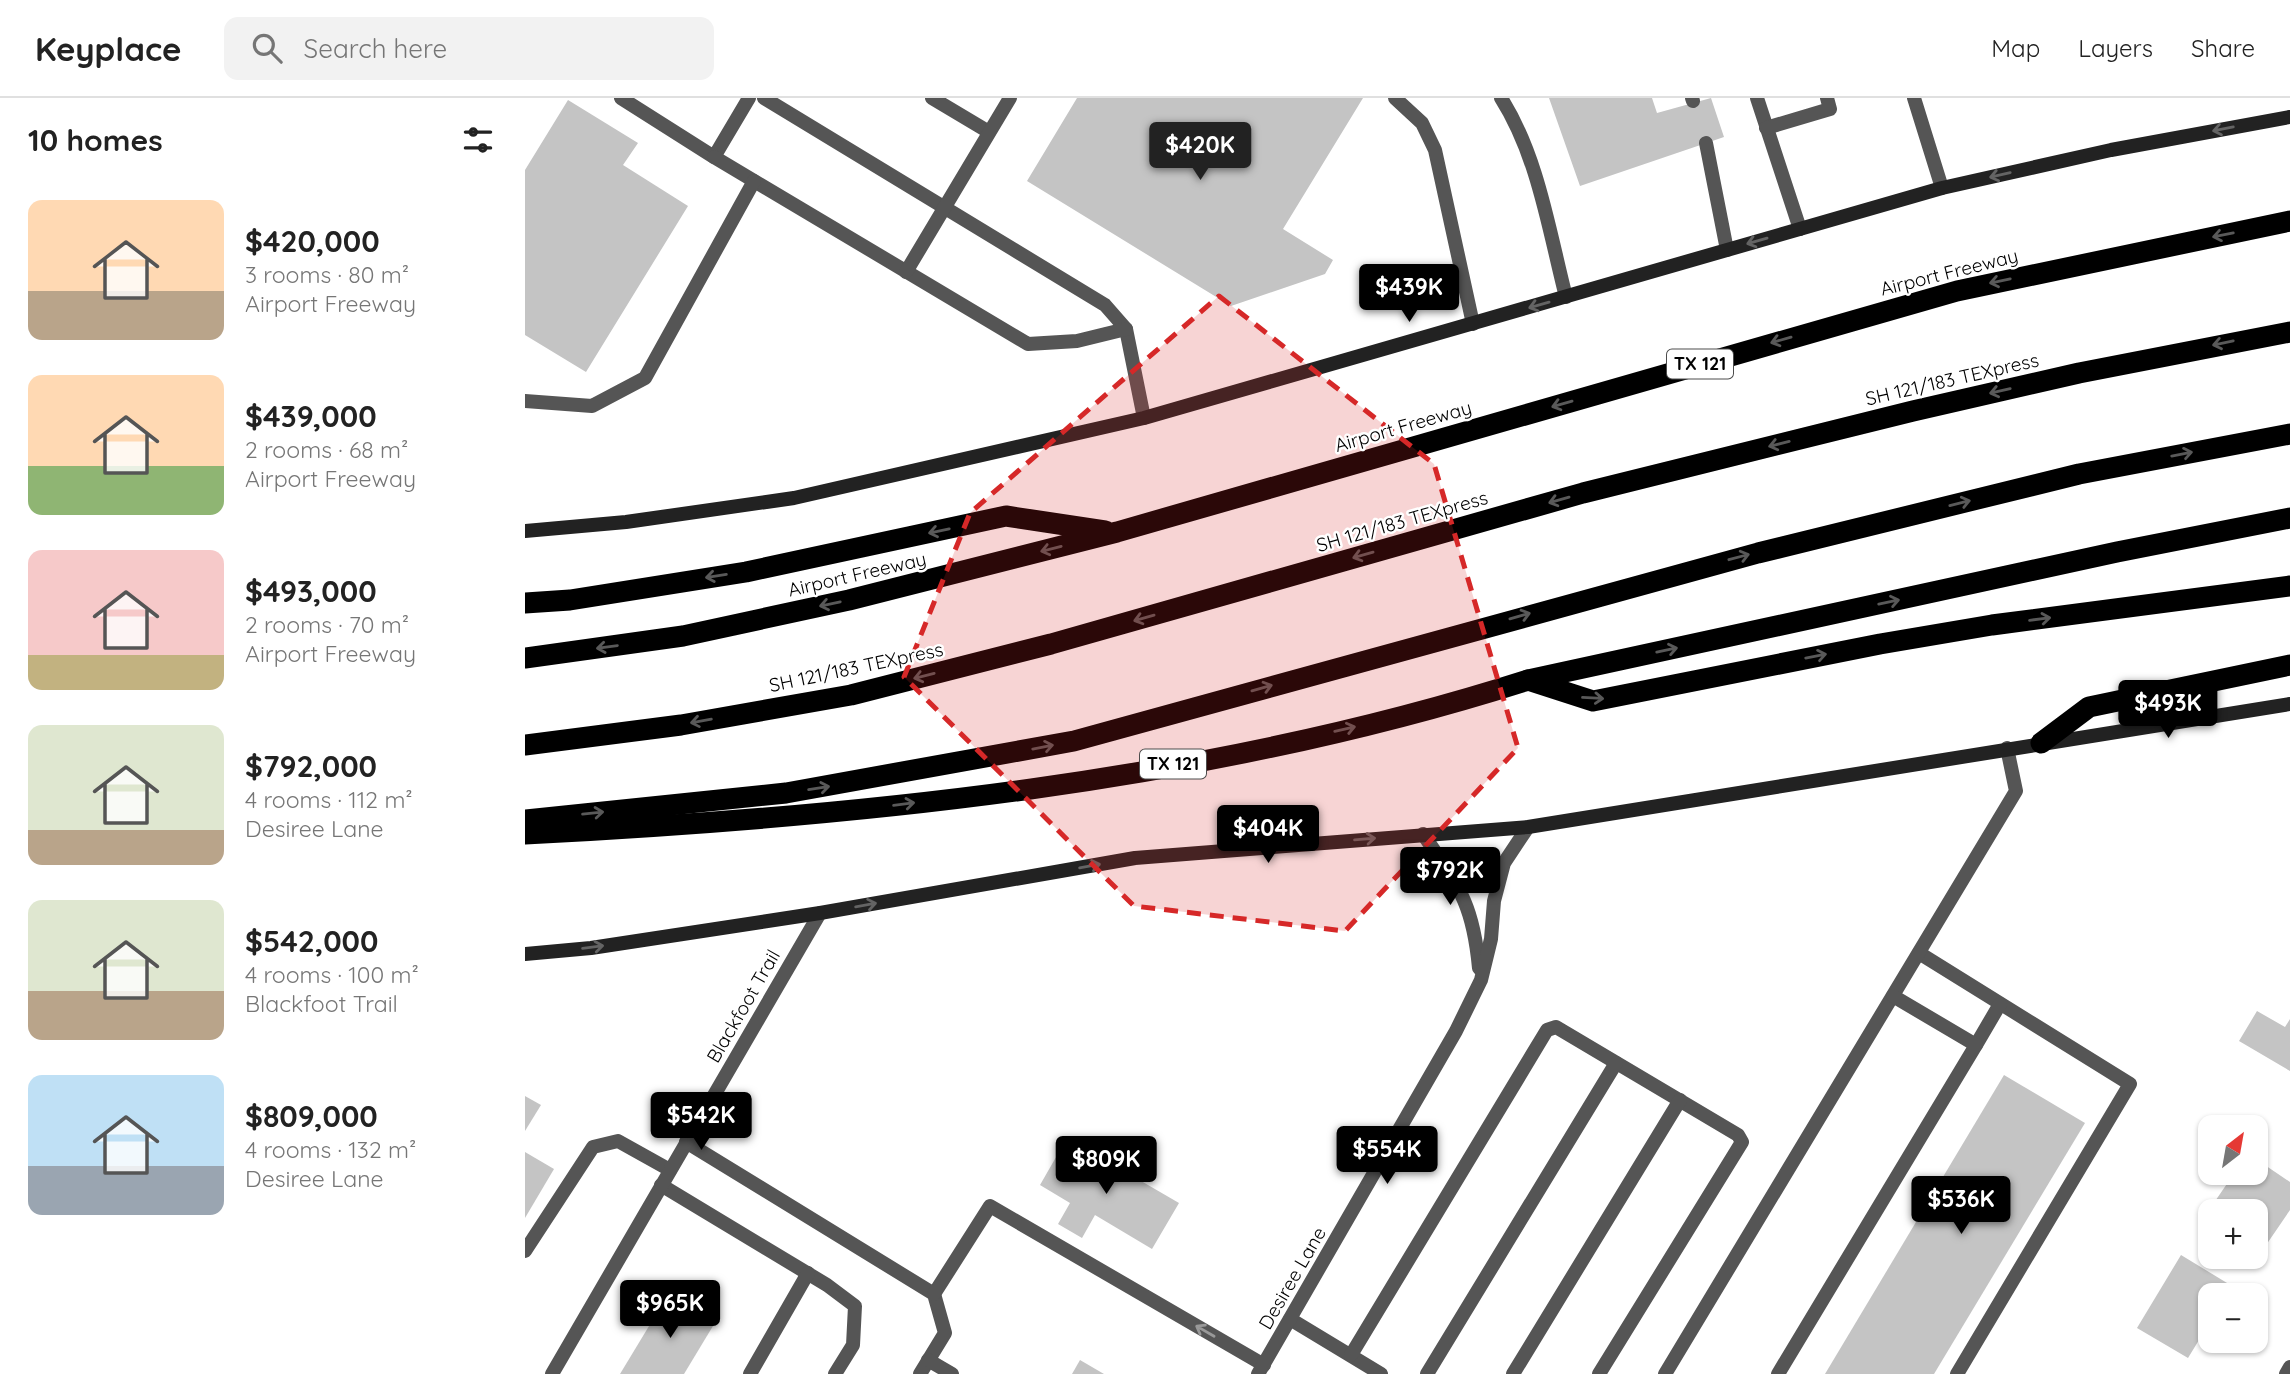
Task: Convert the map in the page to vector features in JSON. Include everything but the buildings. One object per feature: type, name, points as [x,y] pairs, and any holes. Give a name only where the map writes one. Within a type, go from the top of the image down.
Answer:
[{"type":"highway","name":"Airport Freeway","points":[[525,657],[696,634],[849,600],[1117,532],[1958,290],[2290,221]]},
{"type":"highway","name":"SH 121/183 TEXpress","points":[[525,744],[681,725],[851,695],[1051,645],[1583,493],[1913,411],[2079,373],[2290,331]]},
{"type":"highway","points":[[525,820],[786,793],[1061,744],[1758,553],[2079,474],[2290,434]]},
{"type":"highway","points":[[525,603],[570,600],[746,572],[1006,516],[1117,532]]},
{"type":"highway","name":"TX 121","points":[[525,834],[812,816],[1079,780],[1269,747],[1456,703],[1528,680],[2117,552],[2290,519]]},
{"type":"highway","points":[[1528,680],[1593,701],[1954,631],[2290,586]]},
{"type":"highway","points":[[2041,743],[2089,707],[2290,664]]},
{"type":"main road","points":[[525,531],[626,522],[794,498],[1144,418],[1942,188],[2111,150],[2290,117]]},
{"type":"main road","points":[[525,954],[591,948],[820,913],[1135,858],[1528,827],[2290,704]]},
{"type":"street","points":[[621,98],[637,102],[714,158],[1028,344],[1077,341],[1126,329]]},
{"type":"street","points":[[714,158],[749,98]]},
{"type":"street","points":[[764,98],[1105,305],[1126,329],[1144,418]]},
{"type":"street","points":[[932,98],[989,132]]},
{"type":"street","points":[[906,272],[1010,98]]},
{"type":"street","points":[[1395,98],[1422,123],[1435,150],[1473,324]]},
{"type":"street","points":[[1501,98],[1517,123],[1536,179],[1566,297]]},
{"type":"street","points":[[1757,98],[1800,229]]},
{"type":"street","points":[[1766,128],[1830,109],[1827,98]]},
{"type":"street","points":[[1914,98],[1942,188]]},
{"type":"street","points":[[1706,143],[1727,250]]},
{"type":"street","points":[[525,401],[592,406],[645,378],[754,181]]},
{"type":"street","points":[[1665,1374],[2016,791],[2007,748]]},
{"type":"street","name":"Desiree Lane","points":[[1261,1369],[1456,1031],[1481,980],[1491,939],[1494,901],[1504,863],[1528,827]]},
{"type":"street","points":[[1423,834],[1465,896],[1475,929],[1481,980]]},
{"type":"street","name":"Blackfoot Trail","points":[[552,1374],[820,913]]},
{"type":"street","points":[[1919,953],[2130,1084],[1957,1374]]},
{"type":"street","points":[[1893,996],[1976,1045]]},
{"type":"street","points":[[1777,1374],[2000,1004]]},
{"type":"street","points":[[1351,1355],[1548,1030],[1556,1027],[1738,1135],[1742,1142],[1599,1374]]},
{"type":"street","points":[[1427,1374],[1616,1063]]},
{"type":"street","points":[[1513,1374],[1680,1100]]},
{"type":"street","points":[[525,1251],[593,1147],[618,1141],[670,1170]]},
{"type":"street","points":[[686,1142],[934,1294],[945,1333],[920,1374]]},
{"type":"street","points":[[661,1185],[808,1273],[855,1306],[853,1345],[835,1374]]},
{"type":"street","points":[[934,1294],[990,1206],[1261,1369]]},
{"type":"street","points":[[750,1374],[808,1273]]},
{"type":"street","points":[[1290,1319],[1381,1374]]},
{"type":"street","points":[[928,1360],[951,1374]]},
{"type":"street","points":[[2286,1374],[2290,1367]]},
{"type":"highlighted area","points":[[1219,296],[1434,464],[1518,748],[1345,931],[1134,906],[904,677],[970,513]]}]
